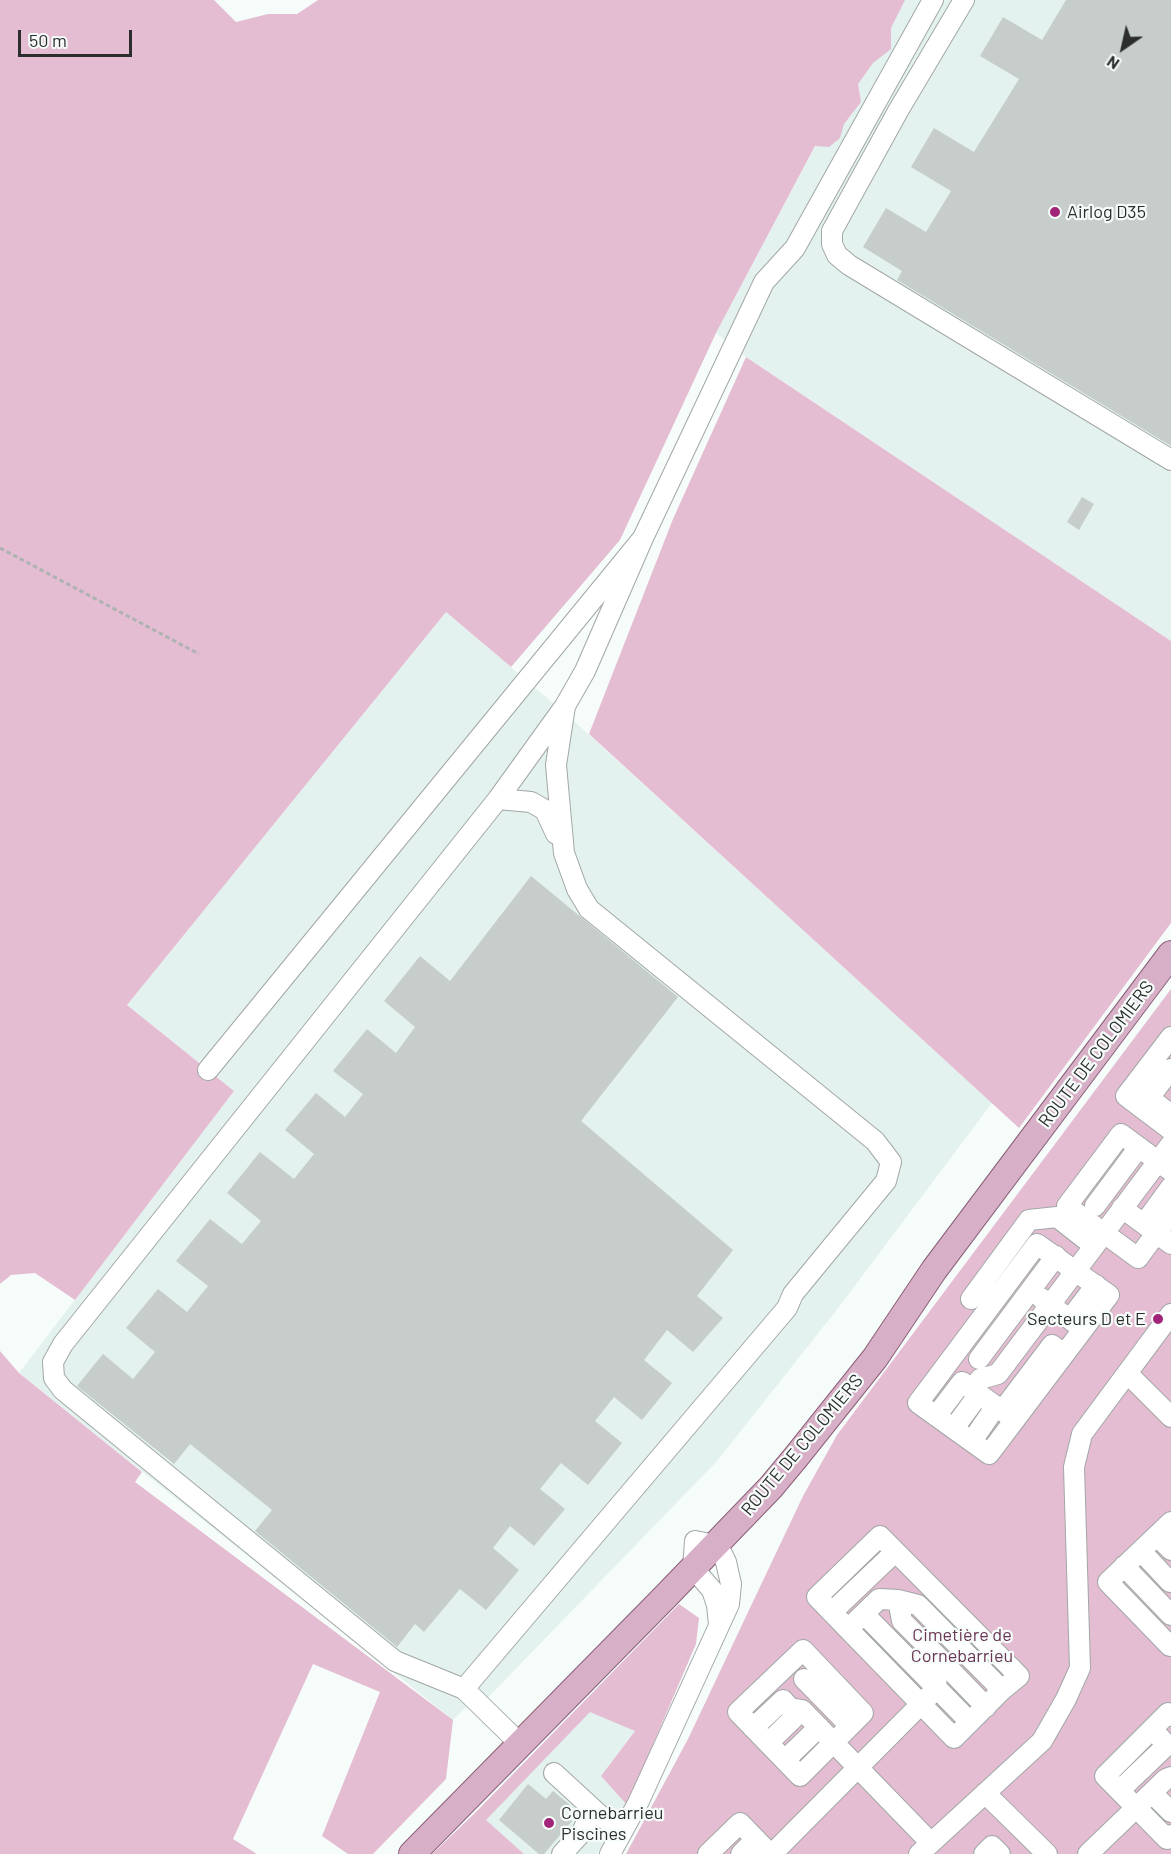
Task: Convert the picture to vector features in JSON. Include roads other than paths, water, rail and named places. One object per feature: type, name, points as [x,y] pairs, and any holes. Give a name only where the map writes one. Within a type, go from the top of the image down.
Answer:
[{"type":"main road","name":"ROUTE DE COLOMIERS","points":[[703,1551],[771,1487],[841,1402],[875,1358],[934,1270],[1171,954]]},
{"type":"main road","points":[[398,1854],[511,1735],[703,1551]]},
{"type":"main road","points":[[412,1854],[703,1551]]},
{"type":"street","points":[[511,1735],[464,1689],[395,1661],[63,1390],[54,1378],[53,1362],[63,1344],[498,799],[565,706],[585,671],[643,538],[764,282],[795,249],[933,0]]},
{"type":"street","points":[[964,0],[898,111],[832,231],[832,244],[837,255],[849,265],[1171,460]]},
{"type":"street","points":[[795,249],[832,231]]},
{"type":"street","points":[[208,1070],[643,538]]},
{"type":"street","points":[[564,853],[556,765],[565,706]]},
{"type":"street","points":[[464,1689],[787,1308],[793,1294],[886,1181],[891,1162],[874,1141],[589,909],[577,889],[545,810],[531,802],[498,799]]},
{"type":"street","points":[[1170,1115],[1126,1096],[1171,1037]]},
{"type":"street","points":[[1170,1115],[1149,1098],[1171,1069]]},
{"type":"street","points":[[1157,1234],[1067,1206],[1121,1134],[1164,1166]]},
{"type":"street","points":[[954,1428],[976,1392],[980,1379],[998,1374],[1113,1221],[1164,1166],[1171,1144]]},
{"type":"street","points":[[1095,1206],[1139,1147]]},
{"type":"street","points":[[1095,1169],[1113,1182]]},
{"type":"street","points":[[1113,1182],[1113,1221]]},
{"type":"street","points":[[1157,1234],[1171,1187]]},
{"type":"street","points":[[1077,1192],[1113,1221],[1138,1258],[1171,1213]]},
{"type":"street","points":[[971,1299],[1029,1220],[1057,1217],[1113,1221]]},
{"type":"street","points":[[1037,1244],[1076,1270],[1096,1285],[1076,1324],[1058,1349],[1004,1412],[972,1441],[918,1403],[1037,1244]]},
{"type":"street","points":[[979,1359],[1056,1256]]},
{"type":"street","points":[[1013,1276],[1031,1289],[1046,1310],[1052,1324],[1050,1340],[1058,1349]]},
{"type":"street","points":[[1046,1310],[1076,1324]]},
{"type":"street","points":[[783,1700],[790,1708],[802,1710],[819,1727],[858,1768],[925,1849],[1042,1741],[1066,1699],[1080,1668],[1074,1467],[1082,1434],[1171,1314]]},
{"type":"street","points":[[961,1346],[998,1374]]},
{"type":"street","points":[[1128,1374],[1171,1417]]},
{"type":"street","points":[[936,1416],[962,1382],[1004,1412]]},
{"type":"street","points":[[1171,1550],[1164,1529],[1108,1582],[1171,1645]]},
{"type":"street","points":[[610,1854],[638,1803],[729,1604],[731,1584],[726,1562],[719,1548],[703,1551],[717,1605],[719,1625]]},
{"type":"street","points":[[1141,1551],[1171,1582],[1152,1594]]},
{"type":"street","points":[[895,1552],[1019,1676],[954,1738],[848,1629],[832,1612],[895,1552]]},
{"type":"street","points":[[1124,1566],[1171,1614]]},
{"type":"street","points":[[848,1629],[879,1599],[898,1600],[918,1605],[1002,1690]]},
{"type":"street","points":[[898,1600],[902,1621],[986,1707]]},
{"type":"street","points":[[864,1614],[970,1722]]},
{"type":"street","points":[[803,1650],[810,1672],[850,1726],[800,1776],[738,1712],[803,1650]]},
{"type":"street","points":[[933,1652],[937,1688]]},
{"type":"street","points":[[753,1728],[810,1672]]},
{"type":"street","points":[[708,1854],[740,1823],[771,1854],[937,1688]]},
{"type":"street","points":[[768,1743],[802,1710]]},
{"type":"street","points":[[1171,1716],[1168,1713],[1105,1776],[1167,1839],[1171,1835]]},
{"type":"street","points":[[785,1760],[819,1727]]},
{"type":"street","points":[[1120,1790],[1169,1747],[1152,1729]]},
{"type":"street","points":[[554,1773],[603,1818],[622,1830]]},
{"type":"street","points":[[1088,1854],[1170,1778]]},
{"type":"street","points":[[985,1793],[1046,1854]]},
{"type":"street","points":[[1152,1793],[1171,1812]]},
{"type":"street","points":[[562,1854],[582,1832],[593,1809]]},
{"type":"street","points":[[741,1854],[756,1839]]},
{"type":"street","points":[[984,1854],[992,1846],[1000,1854]]},
{"type":"place","name":"Airlog D35","points":[[1055,212]]},
{"type":"place","name":"Secteurs D et E","points":[[1158,1319]]},
{"type":"place","name":"Cornebarrieu Piscines","points":[[549,1823]]},
{"type":"park label","name":"Cimetière de Cornebarrieu","points":[[962,1645]]}]
